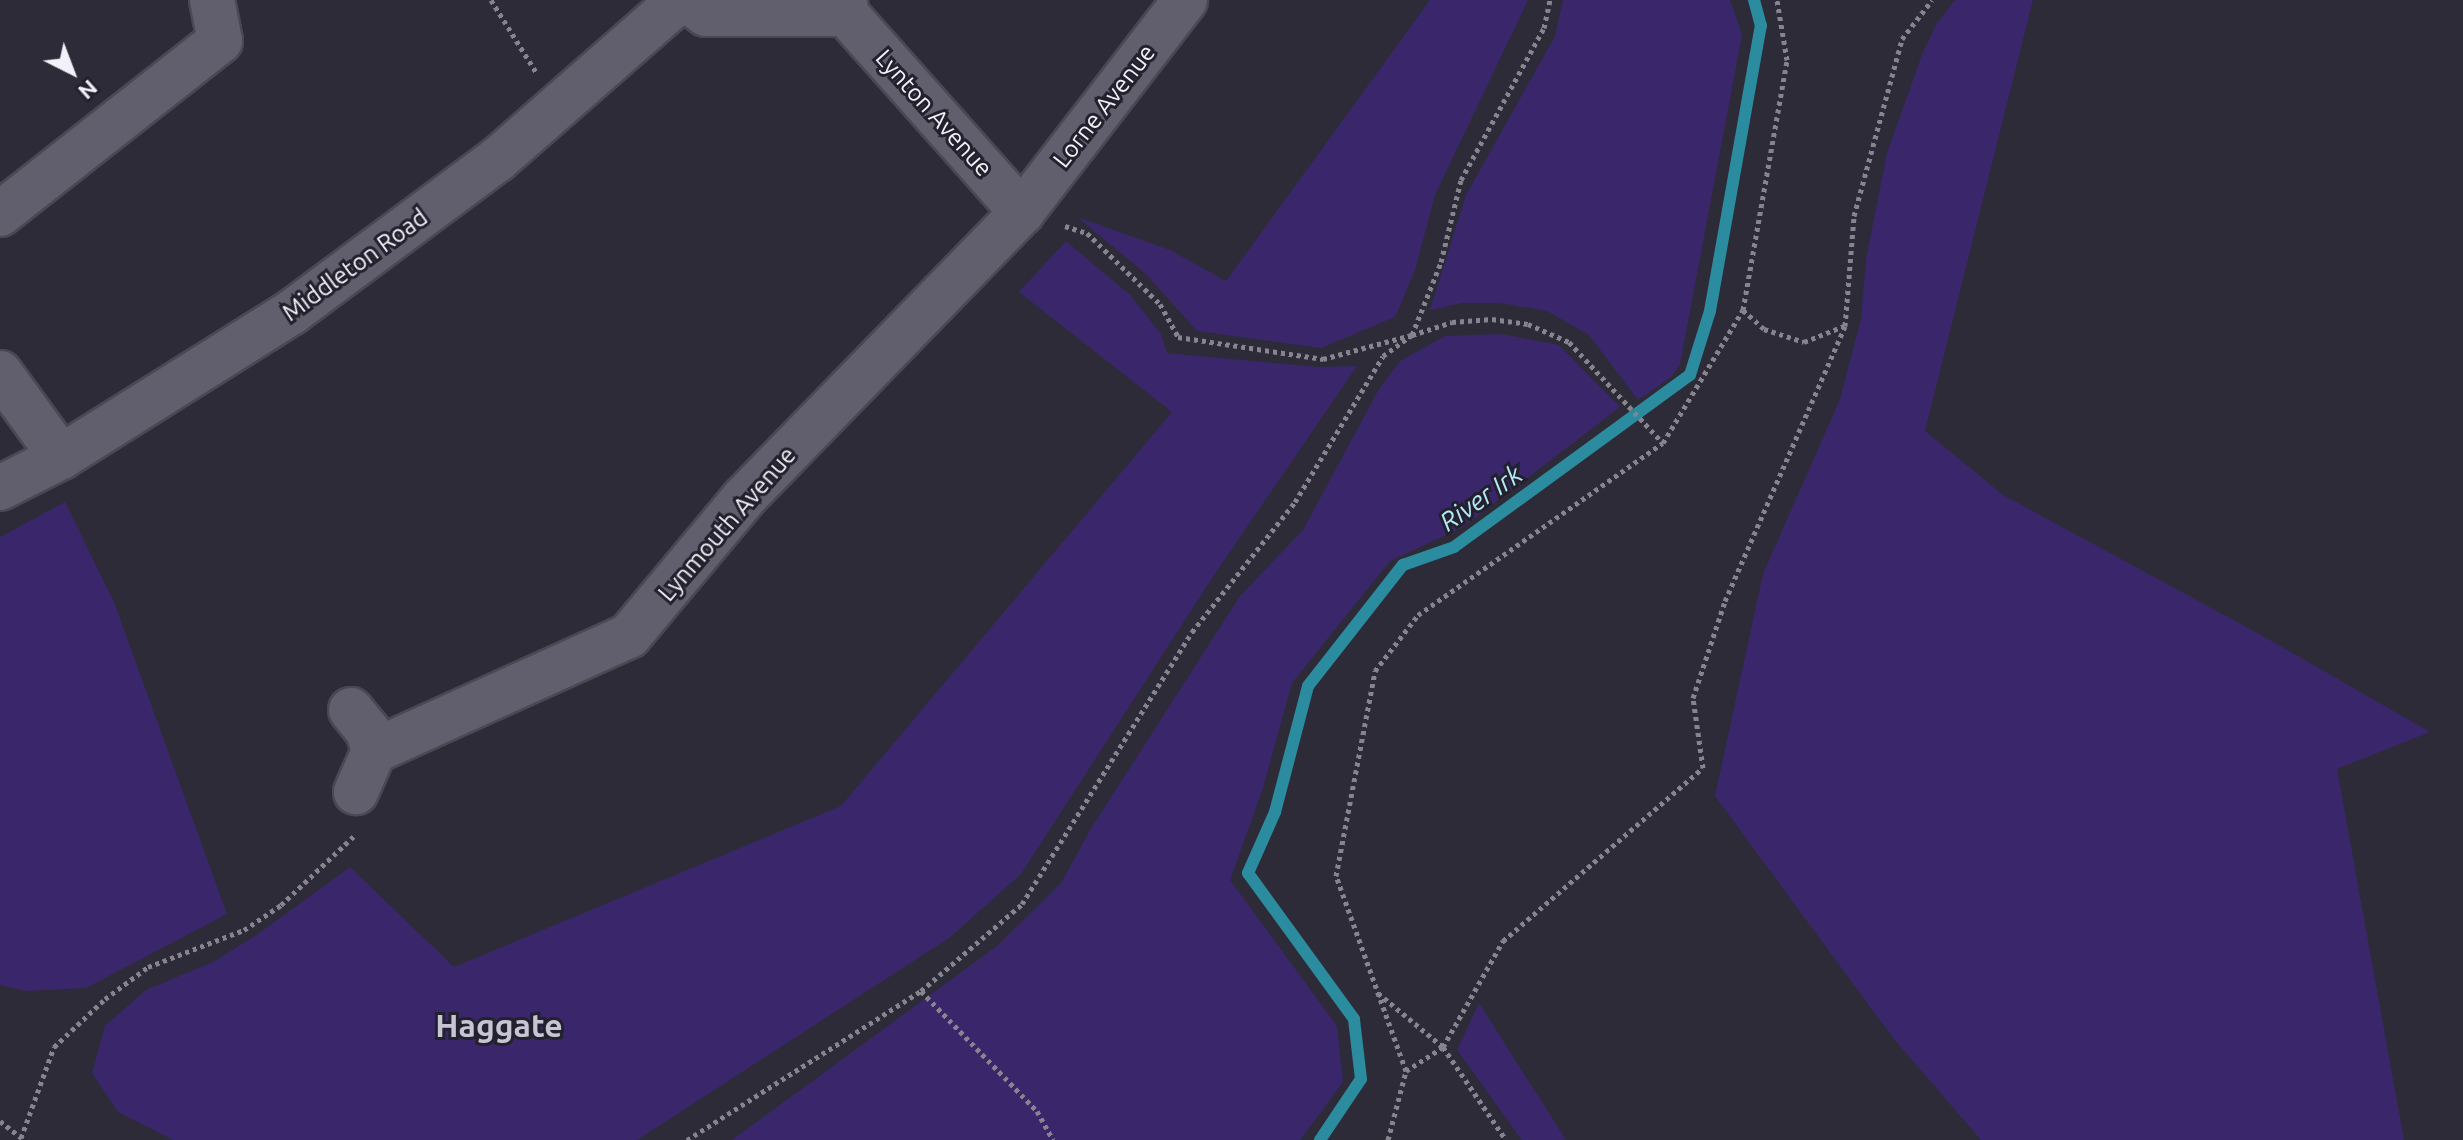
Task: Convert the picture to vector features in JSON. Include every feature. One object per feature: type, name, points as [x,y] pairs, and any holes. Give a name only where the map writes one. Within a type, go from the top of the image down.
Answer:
[{"type":"street","points":[[0,214],[220,41],[212,0]]},
{"type":"street","name":"Middleton Road","points":[[0,488],[61,457],[292,312],[497,160],[680,0]]},
{"type":"street","name":"Lynton Avenue","points":[[687,0],[706,14],[845,7],[1022,212]]},
{"type":"street","name":"Lorne Avenue","points":[[1022,212],[1185,0]]},
{"type":"street","name":"Lynmouth Avenue","points":[[374,751],[629,636],[743,499],[1022,212]]},
{"type":"street","points":[[0,373],[61,457]]},
{"type":"street","points":[[351,710],[368,731],[374,751],[356,792]]},
{"type":"path","points":[[491,0],[558,107]]},
{"type":"path","points":[[687,1140],[921,991],[1022,904],[1192,632],[1295,502],[1383,356],[1412,335],[1441,262],[1461,180],[1544,28],[1550,0]]},
{"type":"path","points":[[1388,1140],[1406,1071],[1336,876],[1375,671],[1418,615],[1663,443],[1743,310],[1787,60],[1777,0]]},
{"type":"path","points":[[1406,1071],[1443,1047],[1503,941],[1703,768],[1693,698],[1725,601],[1845,326],[1858,202],[1902,39],[1932,0]]},
{"type":"path","points":[[1022,212],[1087,233],[1160,304],[1178,337],[1323,359],[1452,322],[1492,319],[1528,324],[1569,342],[1663,443]]},
{"type":"path","points":[[1743,310],[1764,329],[1804,342],[1845,326]]},
{"type":"path","points":[[0,1121],[22,1139],[54,1047],[105,999],[148,967],[244,930],[281,905],[352,841],[361,823],[356,792]]},
{"type":"path","points":[[921,991],[1037,1111],[1053,1140]]},
{"type":"path","points":[[1378,992],[1443,1047],[1506,1140]]},
{"type":"shaded area","points":[[1430,0],[1528,0],[1435,195],[1415,270],[1395,317],[1321,348],[1197,331],[1144,272],[1077,217],[1170,250],[1226,281]]},
{"type":"shaded area","points":[[1563,0],[1730,0],[1742,35],[1680,364],[1671,377],[1638,400],[1589,335],[1547,311],[1500,303],[1462,303],[1430,310],[1466,195],[1555,36]]},
{"type":"shaded area","points":[[1955,0],[2033,0],[1925,431],[2003,495],[2261,635],[2430,732],[2337,769],[2404,1140],[1981,1140],[1893,1038],[1715,796],[1763,574],[1840,399],[1861,319],[1866,259],[1887,153],[1923,52],[1937,23]]},
{"type":"shaded area","points":[[1066,241],[1130,295],[1161,334],[1167,353],[1317,367],[1357,366],[1214,575],[1021,874],[949,938],[637,1140],[173,1140],[118,1112],[92,1073],[105,1026],[146,990],[213,962],[258,934],[350,867],[454,967],[841,806],[1172,412],[1019,292]]},
{"type":"shaded area","points":[[1501,334],[1559,345],[1620,407],[1463,527],[1390,561],[1292,683],[1262,791],[1230,880],[1337,1026],[1343,1082],[1300,1140],[732,1140],[997,946],[1061,883],[1090,830],[1240,596],[1303,530],[1379,389],[1400,361],[1445,336]]},
{"type":"shaded area","points":[[65,502],[114,602],[227,914],[86,988],[26,991],[0,985],[0,537]]},
{"type":"shaded area","points":[[1479,1003],[1566,1140],[1522,1140],[1457,1050]]},
{"type":"waterway","name":"River Irk","points":[[1320,1140],[1361,1079],[1354,1019],[1248,873],[1275,812],[1308,686],[1403,565],[1454,547],[1690,375],[1710,311],[1761,26],[1754,0]]},
{"type":"district","name":"Haggate","points":[[499,1025]]}]
